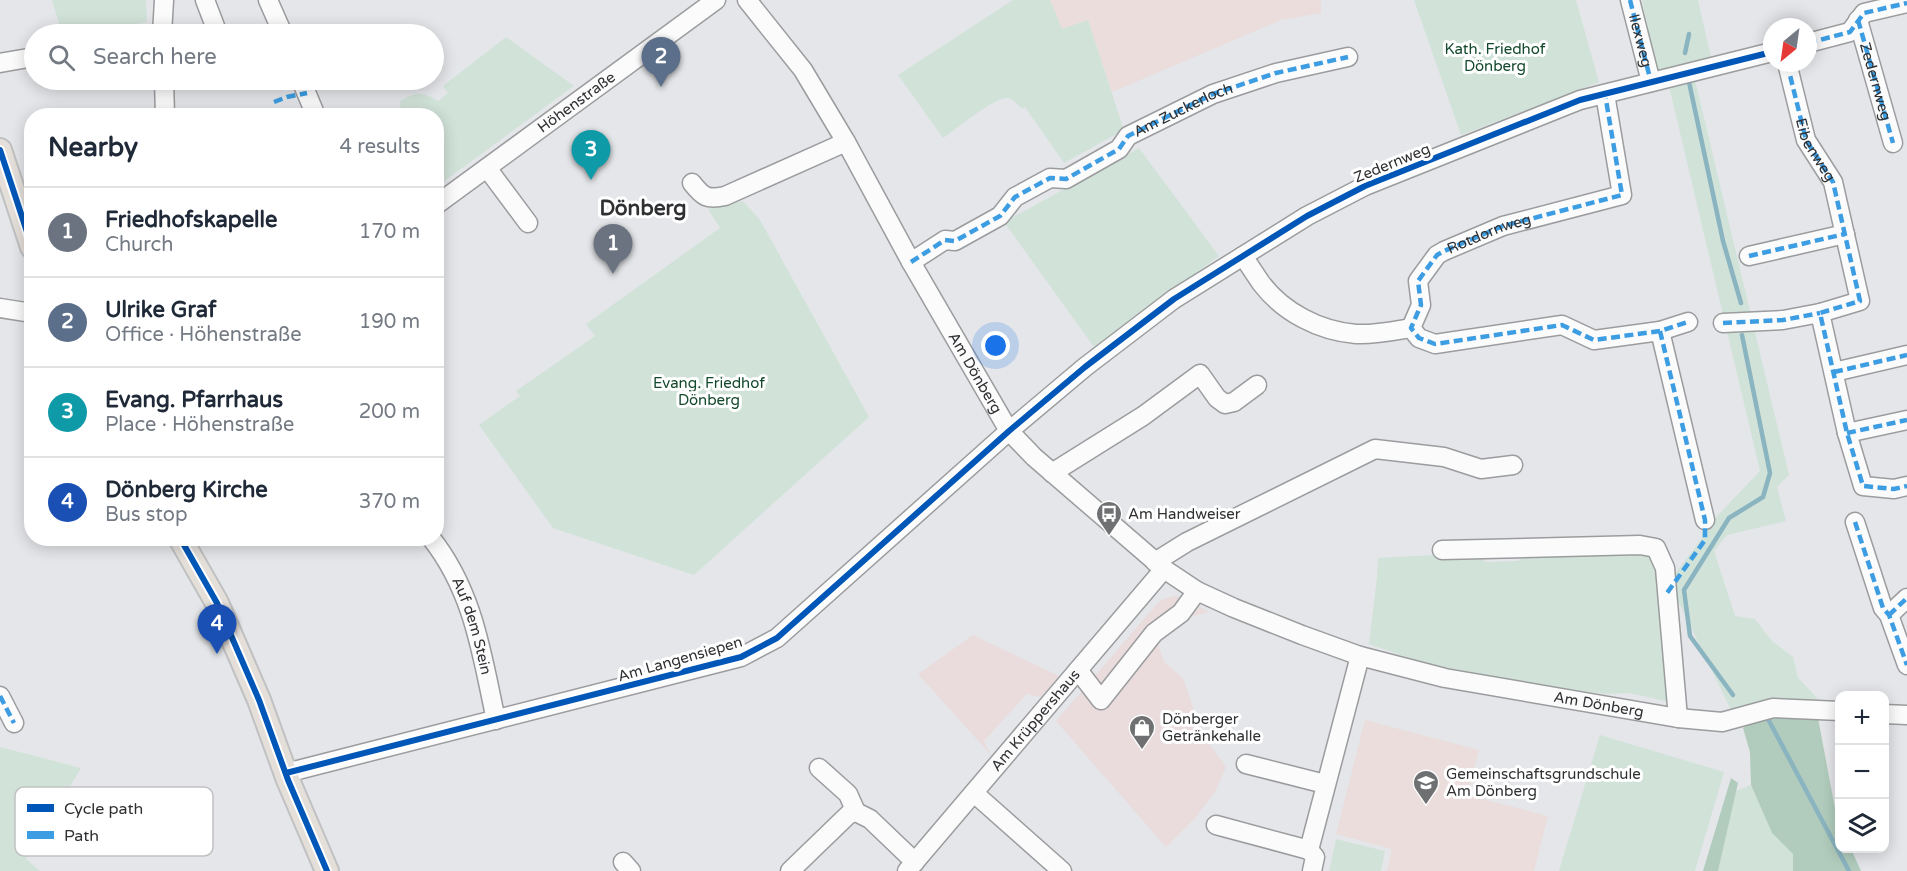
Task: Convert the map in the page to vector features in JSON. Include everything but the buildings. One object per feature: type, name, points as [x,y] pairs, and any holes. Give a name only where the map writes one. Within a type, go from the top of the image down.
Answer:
[{"type":"main road","points":[[0,150],[24,223]]},
{"type":"main road","points":[[185,546],[217,603],[259,700],[286,773],[327,871]]},
{"type":"street","points":[[160,24],[164,0]]},
{"type":"street","points":[[205,0],[214,24]]},
{"type":"street","points":[[268,0],[279,24]]},
{"type":"street","name":"Höhenstraße","points":[[444,199],[716,0]]},
{"type":"street","name":"Am Dönberg","points":[[747,0],[803,70],[1009,431],[1034,458],[1159,566],[1197,591],[1234,608],[1360,656],[1445,678],[1678,718],[1722,722],[1773,708],[1835,711]]},
{"type":"street","name":"Ilexweg","points":[[1630,0],[1651,82]]},
{"type":"street","name":"Zedernweg","points":[[1817,41],[1850,32],[1864,13],[1907,3]]},
{"type":"street","name":"Zedernweg","points":[[1858,21],[1893,143]]},
{"type":"street","name":"Zedernweg","points":[[1009,431],[1086,367],[1174,299],[1307,216],[1365,186],[1580,100],[1763,54]]},
{"type":"street","name":"Am Zuckerloch","points":[[911,262],[945,240],[955,241],[999,216],[1016,197],[1050,178],[1066,179],[1119,149],[1128,136],[1213,94],[1276,73],[1348,57]]},
{"type":"street","points":[[0,63],[24,59]]},
{"type":"street","name":"Eibenweg","points":[[1723,323],[1784,320],[1820,313],[1860,301],[1833,182],[1806,140],[1789,72]]},
{"type":"street","points":[[164,90],[165,108]]},
{"type":"street","points":[[305,90],[313,108]]},
{"type":"street","name":"Rotdornweg","points":[[1411,328],[1421,305],[1418,281],[1437,255],[1503,226],[1622,195],[1605,94]]},
{"type":"street","points":[[692,183],[702,195],[713,199],[725,196],[846,142]]},
{"type":"street","points":[[487,168],[528,223]]},
{"type":"street","points":[[1749,256],[1845,234]]},
{"type":"street","points":[[1244,256],[1262,284],[1284,306],[1305,320],[1329,329],[1356,334],[1411,328],[1419,338],[1435,344],[1562,325],[1594,340],[1660,331],[1688,322]]},
{"type":"street","points":[[0,308],[24,312]]},
{"type":"street","points":[[1820,313],[1847,433],[1863,486],[1894,489],[1907,486]]},
{"type":"street","points":[[1660,331],[1705,520]]},
{"type":"street","points":[[1834,372],[1907,355]]},
{"type":"street","points":[[1052,473],[1143,416],[1200,374],[1217,398],[1225,404],[1234,402],[1257,385]]},
{"type":"street","points":[[1847,433],[1907,420]]},
{"type":"street","name":"Am Langensiepen","points":[[286,773],[741,657],[777,638],[1009,431]]},
{"type":"street","points":[[1159,566],[1187,542],[1374,449],[1444,457],[1481,469],[1513,465]]},
{"type":"street","points":[[1855,522],[1883,608],[1889,615],[1907,665]]},
{"type":"street","points":[[1442,550],[1640,545],[1656,548],[1665,568],[1678,718]]},
{"type":"street","name":"Auf dem Stein","points":[[437,546],[452,568],[472,614],[496,720]]},
{"type":"street","name":"Am Krüppershaus","points":[[911,866],[1077,670],[1159,566]]},
{"type":"street","points":[[1077,670],[1101,700],[1154,633],[1181,613],[1197,591]]},
{"type":"street","points":[[1889,615],[1907,598]]},
{"type":"street","points":[[1309,850],[1360,656]]},
{"type":"street","points":[[0,696],[14,723]]},
{"type":"street","points":[[1889,714],[1907,715]]},
{"type":"street","points":[[1246,764],[1325,784]]},
{"type":"street","points":[[819,768],[848,794],[856,812],[870,819],[911,866]]},
{"type":"street","points":[[974,793],[1062,871]]},
{"type":"street","points":[[790,871],[841,821],[849,814],[856,812]]},
{"type":"street","points":[[1216,825],[1309,850],[1316,857],[1312,871]]},
{"type":"shaded area","points":[[1050,0],[1321,0],[1321,13],[1281,20],[1112,92],[1088,21],[1062,29]]},
{"type":"shaded area","points":[[1174,596],[1183,597],[1209,612],[1175,621],[1160,636],[1158,644],[1164,662],[1183,678],[1202,733],[1226,767],[1215,792],[1196,817],[1166,847],[1056,721],[1156,605],[1161,600]]},
{"type":"shaded area","points":[[973,635],[1059,676],[1041,697],[1027,694],[984,741],[991,755],[918,674]]},
{"type":"shaded area","name":"Gemeinschaftsgrundschule Am Dönberg","points":[[1365,720],[1479,750],[1467,795],[1548,816],[1534,871],[1387,871],[1392,849],[1336,834]]},
{"type":"green space","points":[[52,0],[146,0],[147,22],[59,24]]},
{"type":"green space","points":[[1013,0],[1050,0],[1062,29],[1088,20],[1124,130],[1064,163],[1025,107],[1022,109],[1013,100],[1007,98],[994,102],[943,138],[898,75]]},
{"type":"green space","name":"Kath. Friedhof Dönberg","points":[[1414,0],[1576,0],[1599,82],[1461,135]]},
{"type":"green space","points":[[1642,0],[1698,0],[1711,57],[1657,71]]},
{"type":"green space","points":[[506,37],[574,86],[444,181],[444,108],[400,108],[400,101],[419,94],[438,101],[448,93],[444,85]]},
{"type":"green space","points":[[1695,80],[1789,475],[1777,487],[1786,521],[1727,535],[1714,551],[1735,616],[1755,619],[1772,641],[1793,657],[1798,678],[1819,700],[1732,712],[1669,582],[1702,538],[1702,532],[1760,471],[1669,86]]},
{"type":"green space","points":[[1139,148],[1219,256],[1094,347],[1004,222]]},
{"type":"green space","name":"Evang. Friedhof Dönberg","points":[[743,201],[760,220],[869,417],[694,575],[553,528],[479,425],[520,396],[516,391],[595,336],[586,324],[720,228],[708,209]]},
{"type":"green space","points":[[1473,553],[1486,562],[1518,561],[1526,554],[1646,553],[1654,563],[1659,575],[1669,702],[1629,693],[1607,694],[1518,682],[1421,662],[1369,644],[1378,558]]},
{"type":"green space","points":[[1773,716],[1818,718],[1835,808],[1835,853],[1853,853],[1861,871],[1793,871],[1793,854],[1772,833],[1751,785],[1750,752],[1743,728],[1753,721]]},
{"type":"green space","points":[[1600,735],[1724,772],[1695,871],[1559,871]]},
{"type":"green space","points":[[0,747],[81,768],[70,787],[15,787],[15,856],[28,856],[26,859],[40,871],[0,871]]},
{"type":"green space","points":[[1731,778],[1738,783],[1718,871],[1703,871]]},
{"type":"green space","points":[[1751,785],[1772,833],[1793,854],[1793,871],[1718,871],[1736,791]]},
{"type":"green space","points":[[1336,839],[1385,851],[1381,871],[1329,871]]},
{"type":"waterway","points":[[1685,53],[1689,34]]},
{"type":"waterway","points":[[1689,82],[1723,241],[1741,303]]},
{"type":"waterway","points":[[1733,695],[1690,636],[1684,590],[1729,518],[1763,497],[1770,473],[1742,335]]},
{"type":"waterway","points":[[1767,717],[1849,871]]},
{"type":"marked path","points":[[1630,0],[1651,82]]},
{"type":"marked path","points":[[1817,41],[1850,32],[1864,13],[1907,3]]},
{"type":"marked path","points":[[1858,20],[1893,143]]},
{"type":"marked path","points":[[911,262],[945,240],[955,241],[1000,216],[1015,197],[1050,178],[1066,179],[1119,149],[1128,136],[1213,94],[1276,73],[1348,57]]},
{"type":"marked path","points":[[1789,72],[1806,140],[1833,182],[1860,301],[1820,313],[1847,433],[1863,486],[1894,489],[1907,486]]},
{"type":"marked path","points":[[274,102],[307,93]]},
{"type":"marked path","points":[[1609,93],[1605,94],[1622,195],[1503,226],[1437,255],[1418,281],[1421,305],[1411,328],[1419,338],[1435,344],[1562,325],[1594,340],[1660,331],[1688,322]]},
{"type":"marked path","points":[[1749,256],[1845,234]]},
{"type":"marked path","points":[[1723,323],[1783,320],[1820,313]]},
{"type":"marked path","points":[[1660,331],[1705,520],[1705,540],[1667,593]]},
{"type":"marked path","points":[[1834,372],[1907,355]]},
{"type":"marked path","points":[[1847,433],[1907,420]]},
{"type":"marked path","points":[[1855,522],[1883,608],[1889,615],[1907,665]]},
{"type":"marked path","points":[[1889,615],[1907,598]]},
{"type":"marked path","points":[[0,696],[14,723]]},
{"type":"cycle path","points":[[286,773],[741,657],[777,638],[1009,431],[1085,367],[1174,299],[1307,216],[1365,186],[1580,100],[1763,54]]},
{"type":"cycle path","points":[[0,150],[24,223]]},
{"type":"cycle path","points":[[185,546],[217,603],[259,700],[288,780],[327,871]]},
{"type":"place","name":"Ulrike Graf","points":[[661,87]]},
{"type":"place","name":"Evang. Pfarrhaus","points":[[591,180]]},
{"type":"place","name":"Friedhofskapelle","points":[[613,274]]},
{"type":"place","name":"Am Handweiser","points":[[1109,537]]},
{"type":"place","name":"Dönberg Kirche","points":[[217,654]]},
{"type":"place","name":"Dönberger Getränkehalle","points":[[1142,751]]},
{"type":"place","name":"Gemeinschaftsgrundschule Am Dönberg","points":[[1426,806]]},
{"type":"district","name":"Dönberg","points":[[643,208]]}]
